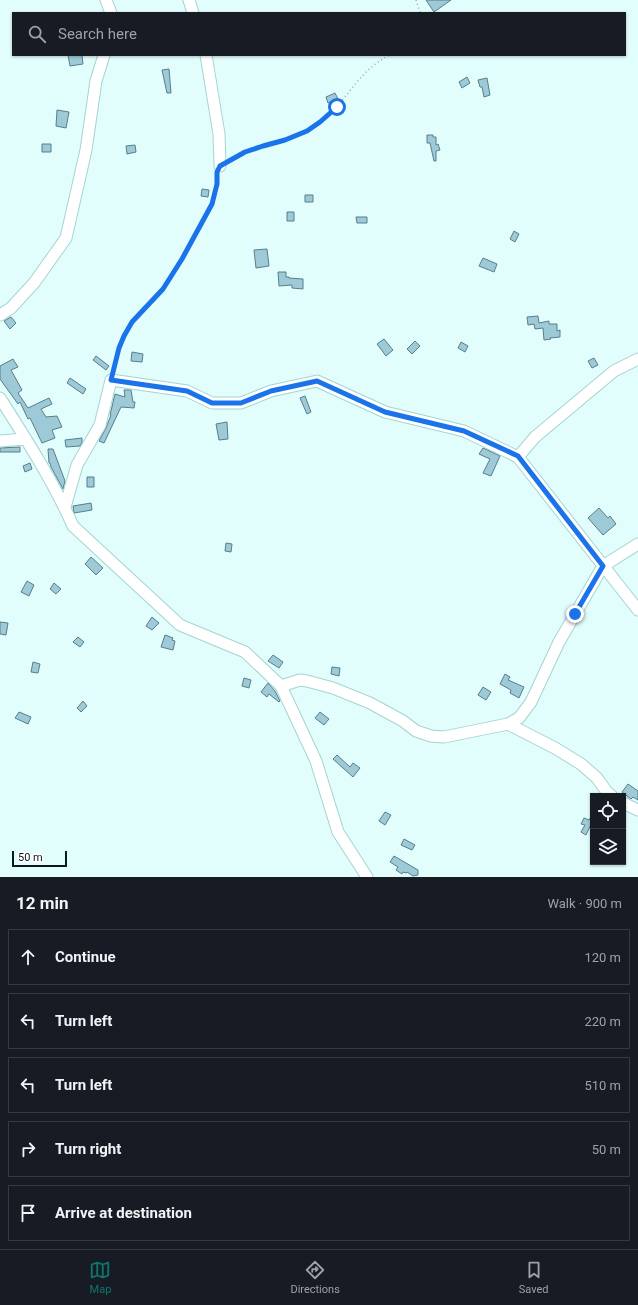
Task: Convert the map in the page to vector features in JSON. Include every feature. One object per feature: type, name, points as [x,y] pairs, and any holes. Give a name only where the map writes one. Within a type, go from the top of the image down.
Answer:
[{"type":"street","points":[[106,0],[110,12]]},
{"type":"street","points":[[189,0],[193,12]]},
{"type":"street","points":[[0,315],[11,308],[34,283],[66,238],[86,150],[96,81],[104,56]]},
{"type":"street","points":[[206,56],[219,134],[220,166]]},
{"type":"street","points":[[518,456],[535,437],[614,371],[638,359]]},
{"type":"street","points":[[65,507],[77,465],[100,425],[111,380],[187,391],[212,403],[241,403],[271,391],[317,381],[385,412],[464,431],[518,456],[638,610]]},
{"type":"street","points":[[0,398],[26,439],[65,507],[73,526],[180,625],[245,652],[281,686],[316,761],[338,832],[367,877]]},
{"type":"street","points":[[0,441],[26,439]]},
{"type":"street","points":[[281,686],[300,680],[333,688],[370,703],[403,721],[416,731],[431,736],[444,737],[508,724],[518,718],[531,702],[559,642],[603,566],[638,544]]},
{"type":"street","points":[[508,724],[581,764],[597,778],[608,793]]},
{"type":"street","points":[[626,804],[638,810]]},
{"type":"path","points":[[416,0],[420,12]]},
{"type":"path","points":[[111,380],[119,348],[132,322],[163,289],[182,259],[212,204],[217,184],[217,172],[220,166],[245,152],[285,140],[307,131],[337,107],[361,76],[372,66],[388,56]]},
{"type":"building","points":[[426,0],[451,0],[434,12]]},
{"type":"building","points":[[68,56],[82,56],[83,64],[70,66]]},
{"type":"building","points":[[169,69],[171,93],[167,93],[162,70]]},
{"type":"building","points":[[467,77],[470,83],[462,88],[459,82]]},
{"type":"building","points":[[487,78],[490,95],[484,97],[482,87],[480,87],[478,80]]},
{"type":"building","points":[[335,93],[338,99],[328,103],[326,97]]},
{"type":"building","points":[[57,110],[69,112],[66,128],[56,126]]},
{"type":"building","points":[[427,135],[433,135],[433,137],[436,137],[436,145],[438,144],[440,150],[436,151],[436,161],[434,161],[430,143],[427,143]]},
{"type":"building","points":[[42,144],[51,144],[51,152],[42,152]]},
{"type":"building","points":[[135,145],[136,152],[127,154],[126,146]]},
{"type":"building","points":[[202,189],[209,190],[208,197],[201,196]]},
{"type":"building","points":[[305,195],[313,195],[313,202],[305,202]]},
{"type":"building","points":[[287,212],[294,212],[294,221],[287,221]]},
{"type":"building","points":[[356,217],[367,217],[367,223],[357,223]]},
{"type":"building","points":[[514,231],[519,234],[515,242],[510,239]]},
{"type":"building","points":[[267,249],[269,266],[256,268],[254,250]]},
{"type":"building","points":[[483,258],[497,264],[494,272],[479,266]]},
{"type":"building","points":[[278,272],[286,272],[286,277],[289,278],[303,279],[303,289],[292,288],[292,285],[279,286]]},
{"type":"building","points":[[538,316],[539,323],[549,321],[549,324],[557,324],[557,331],[560,330],[560,337],[544,340],[543,328],[535,329],[534,324],[528,325],[527,317]]},
{"type":"building","points":[[11,317],[16,323],[10,329],[4,321]]},
{"type":"building","points":[[384,339],[393,350],[386,356],[377,344]]},
{"type":"building","points":[[415,341],[420,346],[412,354],[407,349]]},
{"type":"building","points":[[461,342],[468,346],[465,352],[458,348]]},
{"type":"building","points":[[132,352],[143,354],[142,362],[131,361]]},
{"type":"building","points":[[96,356],[109,366],[106,370],[93,360]]},
{"type":"building","points":[[594,358],[598,365],[592,368],[588,361]]},
{"type":"building","points":[[13,359],[18,367],[11,370],[22,390],[18,393],[28,408],[49,398],[52,404],[41,409],[46,417],[57,416],[62,427],[52,430],[55,438],[42,443],[30,418],[28,419],[20,402],[18,404],[0,379],[0,366]]},
{"type":"building","points":[[70,378],[86,389],[83,394],[67,383]]},
{"type":"building","points":[[124,390],[131,390],[133,402],[135,402],[134,408],[121,407],[104,443],[99,441],[111,415],[115,394],[125,397]]},
{"type":"building","points":[[305,396],[311,412],[307,414],[300,398]]},
{"type":"building","points":[[227,422],[228,439],[219,440],[216,424]]},
{"type":"building","points":[[82,438],[80,446],[66,447],[65,440]]},
{"type":"building","points":[[20,447],[20,452],[0,452],[0,448]]},
{"type":"building","points":[[483,448],[500,456],[491,476],[483,473],[490,459],[479,454]]},
{"type":"building","points":[[48,449],[53,449],[65,481],[63,489],[49,463]]},
{"type":"building","points":[[30,463],[32,469],[25,472],[23,466]]},
{"type":"building","points":[[87,477],[94,477],[94,487],[87,487]]},
{"type":"building","points":[[91,503],[92,510],[74,513],[73,506]]},
{"type":"building","points":[[599,508],[608,518],[610,516],[616,524],[603,535],[588,518]]},
{"type":"building","points":[[226,543],[232,544],[231,552],[225,551]]},
{"type":"building","points":[[91,557],[103,568],[96,575],[85,564]]},
{"type":"building","points":[[27,581],[34,585],[29,596],[21,592]]},
{"type":"building","points":[[54,583],[61,589],[56,594],[50,589]]},
{"type":"building","points":[[152,617],[159,623],[152,630],[146,626]]},
{"type":"building","points":[[0,622],[8,623],[6,635],[0,634]]},
{"type":"building","points":[[165,635],[173,638],[172,640],[175,641],[173,650],[161,647]]},
{"type":"building","points":[[78,637],[84,642],[80,647],[73,642]]},
{"type":"building","points":[[273,655],[283,662],[279,668],[268,661]]},
{"type":"building","points":[[33,662],[40,664],[38,673],[31,672]]},
{"type":"building","points":[[332,667],[340,668],[339,676],[331,674]]},
{"type":"building","points":[[505,674],[510,677],[508,680],[524,687],[519,698],[510,693],[511,690],[500,684]]},
{"type":"building","points":[[244,678],[251,680],[249,688],[242,686]]},
{"type":"building","points":[[268,683],[275,691],[280,701],[279,702],[269,694],[267,697],[261,692]]},
{"type":"building","points":[[483,687],[491,692],[486,700],[478,695]]},
{"type":"building","points":[[83,701],[87,706],[81,712],[77,708]]},
{"type":"building","points":[[19,712],[31,717],[28,724],[15,718]]},
{"type":"building","points":[[320,712],[329,719],[324,725],[315,718]]},
{"type":"building","points":[[337,755],[350,767],[353,763],[360,768],[353,777],[333,759]]},
{"type":"building","points":[[628,784],[638,791],[638,800],[633,797],[631,799],[626,795],[626,793],[622,792]]},
{"type":"building","points":[[385,812],[391,815],[385,825],[379,821]]},
{"type":"building","points":[[584,818],[589,820],[590,818],[590,826],[586,835],[581,832],[585,825],[581,824]]},
{"type":"building","points":[[404,839],[415,845],[412,850],[401,845]]},
{"type":"building","points":[[394,856],[418,870],[418,875],[413,876],[407,872],[403,872],[402,874],[396,870],[398,867],[390,862]]},
{"type":"route","points":[[337,107],[307,131],[285,140],[245,152],[220,166],[217,172],[217,184],[212,204],[182,259],[163,289],[132,322],[119,348],[111,380],[187,391],[212,403],[241,403],[271,391],[317,381],[385,412],[464,431],[518,456],[603,566],[575,614]]}]
